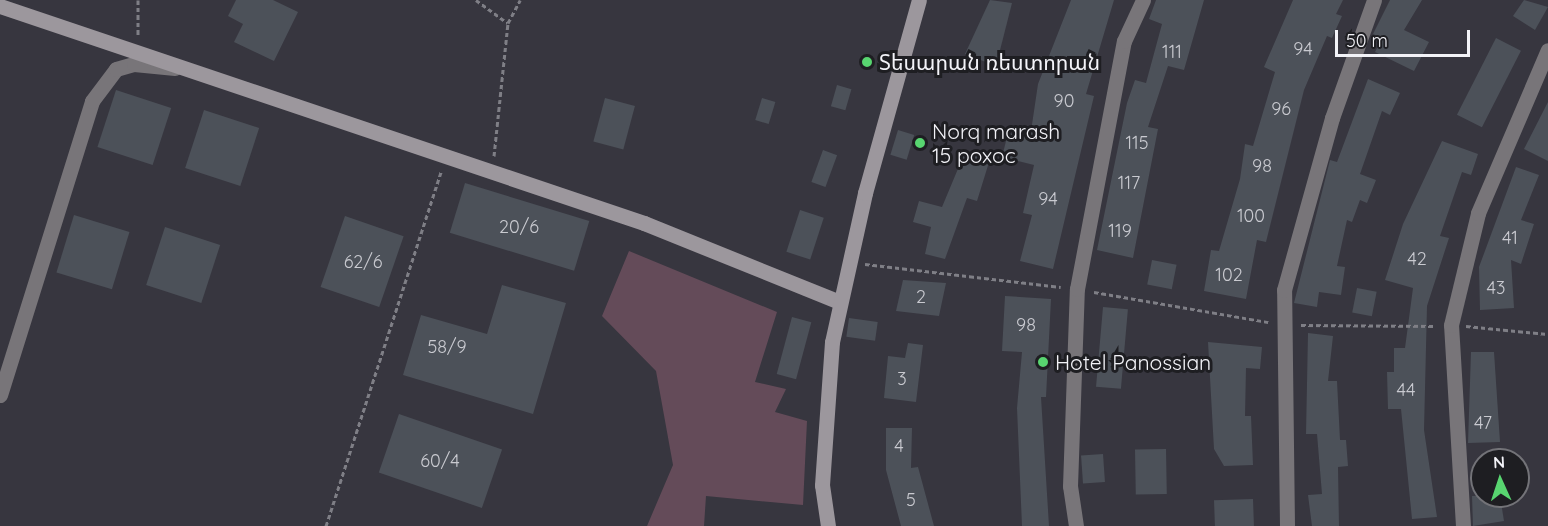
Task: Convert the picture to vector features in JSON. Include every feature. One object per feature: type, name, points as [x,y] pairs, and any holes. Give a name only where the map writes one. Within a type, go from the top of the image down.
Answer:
[{"type":"street","points":[[828,526],[822,485],[840,302],[848,262],[919,0]]},
{"type":"street","points":[[1076,526],[1070,486],[1077,289],[1124,42],[1143,0]]},
{"type":"street","points":[[1287,526],[1284,290],[1332,118],[1374,0]]},
{"type":"street","points":[[0,6],[140,51],[181,69],[445,160],[644,223],[840,302]]},
{"type":"street","points":[[1463,526],[1451,326],[1478,213],[1548,50]]},
{"type":"street","points":[[0,395],[100,86],[116,69],[134,64],[181,69]]},
{"type":"path","points":[[138,0],[140,51]]},
{"type":"path","points":[[476,0],[508,23]]},
{"type":"path","points":[[492,173],[508,23],[520,0]]},
{"type":"path","points":[[326,526],[445,160]]},
{"type":"path","points":[[848,262],[1043,285]]},
{"type":"path","points":[[1077,289],[1283,325],[1451,326],[1548,334]]},
{"type":"shaded area","points":[[629,251],[777,312],[755,382],[786,389],[775,412],[807,421],[803,505],[706,496],[704,526],[647,526],[673,465],[656,371],[602,316]]},
{"type":"building","points":[[236,0],[273,0],[298,12],[274,61],[234,42],[243,24],[228,16]]},
{"type":"building","points":[[990,0],[1012,3],[996,66],[965,54]]},
{"type":"building","points":[[1071,0],[1114,0],[1086,94],[1094,96],[1053,269],[1020,261],[1032,215],[1023,213],[1034,165],[1002,157],[1008,133],[1030,138],[1038,84]]},
{"type":"building","points":[[1156,0],[1204,0],[1184,70],[1168,66],[1148,127],[1158,129],[1133,258],[1097,250],[1127,103],[1135,80],[1146,83],[1162,24],[1149,19]]},
{"type":"building","points":[[1293,0],[1343,0],[1336,14],[1342,16],[1332,38],[1327,36],[1304,90],[1266,242],[1257,240],[1246,299],[1204,291],[1211,250],[1219,251],[1240,179],[1245,144],[1253,146],[1275,72],[1264,67]]},
{"type":"building","points":[[1390,0],[1422,0],[1404,30],[1429,42],[1414,71],[1375,52],[1382,38],[1373,34]]},
{"type":"building","points":[[1524,0],[1548,7],[1535,30],[1513,16]]},
{"type":"building","points":[[1496,38],[1521,51],[1482,127],[1457,115]]},
{"type":"building","points":[[1368,79],[1400,93],[1390,115],[1382,111],[1360,174],[1376,180],[1367,203],[1360,200],[1352,222],[1347,220],[1337,266],[1345,267],[1341,295],[1319,292],[1317,307],[1294,303],[1330,160],[1337,162]]},
{"type":"building","points":[[837,85],[851,89],[845,110],[831,106]]},
{"type":"building","points":[[116,90],[171,108],[153,165],[97,147]]},
{"type":"building","points":[[605,98],[635,106],[623,149],[593,141]]},
{"type":"building","points":[[762,98],[775,102],[769,124],[755,120]]},
{"type":"building","points":[[1548,102],[1548,161],[1524,149]]},
{"type":"building","points":[[204,110],[259,128],[240,186],[185,168]]},
{"type":"building","points":[[898,130],[914,135],[907,160],[890,155]]},
{"type":"building","points":[[1442,141],[1478,154],[1471,175],[1462,172],[1440,236],[1449,238],[1427,306],[1424,430],[1437,517],[1412,519],[1401,409],[1388,409],[1387,372],[1394,372],[1394,348],[1405,348],[1413,288],[1385,280],[1403,224]]},
{"type":"building","points":[[823,150],[837,155],[825,187],[811,182]]},
{"type":"building","points":[[965,152],[990,159],[977,201],[967,198],[945,259],[925,254],[931,227],[913,222],[919,201],[942,207]]},
{"type":"building","points":[[1516,167],[1539,175],[1521,220],[1534,224],[1521,264],[1511,260],[1514,308],[1480,310],[1479,267]]},
{"type":"building","points":[[465,183],[589,221],[574,271],[450,233]]},
{"type":"building","points":[[800,210],[824,218],[810,260],[786,252]]},
{"type":"building","points":[[74,215],[129,232],[112,289],[56,272]]},
{"type":"building","points":[[345,216],[404,236],[379,307],[321,287]]},
{"type":"building","points":[[165,227],[220,245],[201,303],[146,285]]},
{"type":"building","points":[[1152,260],[1177,265],[1172,289],[1147,285]]},
{"type":"building","points":[[903,280],[946,283],[939,316],[896,311]]},
{"type":"building","points":[[502,285],[566,303],[533,414],[403,375],[421,315],[487,334]]},
{"type":"building","points":[[1357,288],[1377,292],[1372,316],[1352,313]]},
{"type":"building","points":[[1005,296],[1051,299],[1046,397],[1041,397],[1049,526],[1022,526],[1017,408],[1022,352],[1002,351]]},
{"type":"building","points":[[1103,307],[1128,309],[1121,389],[1096,387]]},
{"type":"building","points":[[792,317],[811,322],[796,379],[777,374]]},
{"type":"building","points":[[849,318],[878,322],[875,341],[846,337]]},
{"type":"building","points":[[1308,333],[1333,336],[1328,381],[1337,381],[1340,440],[1346,440],[1348,466],[1338,467],[1339,526],[1312,526],[1308,495],[1322,494],[1317,434],[1306,434]]},
{"type":"building","points":[[1208,342],[1262,347],[1260,369],[1246,368],[1245,416],[1251,416],[1253,465],[1224,466],[1214,449]]},
{"type":"building","points":[[908,343],[923,345],[916,402],[884,398],[888,356],[905,358]]},
{"type":"building","points":[[1471,352],[1494,352],[1500,442],[1468,443]]},
{"type":"building","points":[[399,414],[502,449],[482,508],[379,473]]},
{"type":"building","points":[[886,428],[912,428],[911,468],[918,467],[934,526],[901,526],[886,470]]},
{"type":"building","points":[[1166,449],[1167,494],[1136,495],[1135,450]]},
{"type":"building","points":[[1103,454],[1105,482],[1083,483],[1081,456]]},
{"type":"building","points":[[1253,499],[1254,526],[1215,526],[1214,500]]},
{"type":"building","points":[[1472,508],[1502,508],[1504,521],[1473,526]]},
{"type":"place","name":"Տեսարան ռեստորան","points":[[867,62]]},
{"type":"place","name":"Norq marash 15 poxoc","points":[[920,143]]},
{"type":"place","name":"Hotel Panossian","points":[[1043,362]]}]
